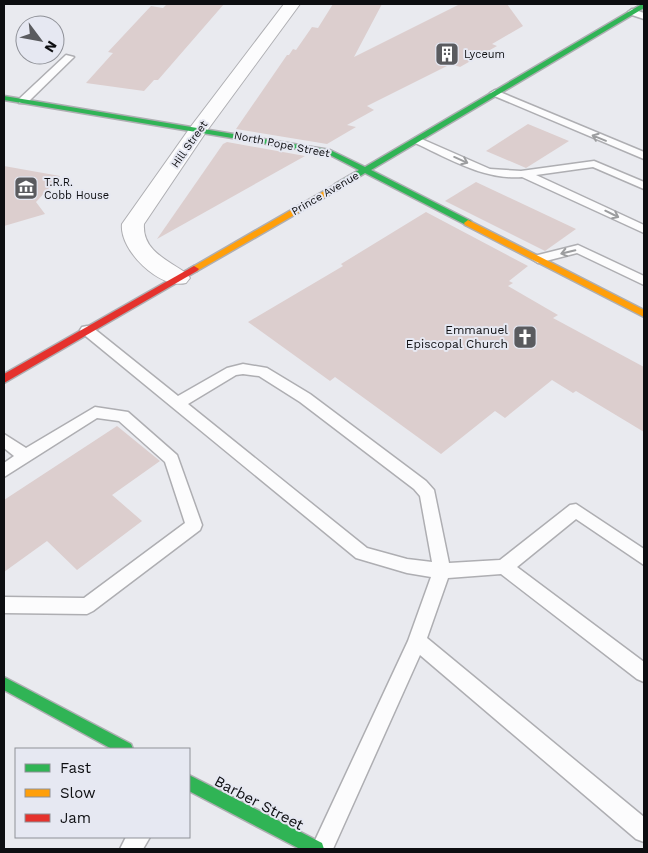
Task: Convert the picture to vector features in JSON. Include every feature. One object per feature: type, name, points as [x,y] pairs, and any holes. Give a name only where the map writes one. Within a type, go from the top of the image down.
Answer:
[{"type":"main road","name":"Prince Avenue","points":[[4,379],[416,140],[644,5]]},
{"type":"main road","name":"North Pope Street","points":[[4,98],[323,150],[366,169],[644,314]]},
{"type":"main road","points":[[4,683],[124,748]]},
{"type":"main road","name":"Barber Street","points":[[190,784],[316,849]]},
{"type":"street","name":"Hill Street","points":[[178,278],[135,246],[130,233],[133,224],[199,129],[292,4]]},
{"type":"lane","points":[[632,12],[644,16]]},
{"type":"lane","points":[[23,101],[69,57]]},
{"type":"lane","points":[[495,93],[644,156]]},
{"type":"lane","points":[[416,140],[488,172],[510,175],[594,164],[644,186]]},
{"type":"lane","points":[[523,174],[644,229]]},
{"type":"lane","points":[[538,258],[578,249],[644,280]]},
{"type":"lane","points":[[87,330],[362,553],[407,566],[442,571],[504,567],[576,510],[644,558]]},
{"type":"lane","points":[[178,403],[232,370],[262,371],[285,383],[420,485],[428,494],[442,571],[417,641],[322,849]]},
{"type":"lane","points":[[4,471],[95,412],[123,416],[172,459],[194,526],[87,606],[4,605]]},
{"type":"lane","points":[[4,440],[25,456]]},
{"type":"lane","points":[[504,567],[644,673]]},
{"type":"lane","points":[[417,641],[644,831]]},
{"type":"lane","points":[[131,849],[138,838]]},
{"type":"building","points":[[167,4],[224,4],[158,80],[154,80],[144,91],[86,83],[113,53],[108,52],[151,6],[163,8]]},
{"type":"building","points":[[333,4],[382,4],[354,57],[460,4],[507,4],[523,26],[492,44],[497,46],[460,67],[451,64],[367,106],[374,110],[347,125],[356,127],[327,144],[236,129],[287,55],[293,49],[296,50],[312,27],[318,28]]},
{"type":"building","points":[[528,124],[569,141],[526,168],[486,151]]},
{"type":"building","points":[[227,142],[305,156],[157,239],[223,144]]},
{"type":"building","name":"T.R.R. Cobb House","points":[[4,166],[60,176],[36,202],[45,214],[4,226]]},
{"type":"building","points":[[476,182],[576,229],[545,251],[445,201]]},
{"type":"building","name":"Emmanuel Episcopal Church","points":[[426,212],[528,266],[509,281],[513,283],[508,286],[558,315],[553,318],[644,367],[644,432],[576,391],[573,393],[552,380],[505,418],[495,411],[441,454],[335,377],[330,381],[248,322],[343,266],[341,264]]},
{"type":"building","points":[[117,426],[160,461],[112,495],[142,521],[77,570],[47,541],[4,572],[4,500]]},
{"type":"traffic: fast","points":[[338,186],[644,5]]},
{"type":"traffic: fast","points":[[4,98],[330,152],[468,223]]},
{"type":"traffic: fast","points":[[4,683],[124,748]]},
{"type":"traffic: fast","points":[[190,784],[316,849]]},
{"type":"traffic: slow","points":[[194,269],[338,186]]},
{"type":"traffic: slow","points":[[468,223],[644,314]]},
{"type":"traffic: jam","points":[[4,379],[194,269]]},
{"type":"place","name":"Lyceum","points":[[447,54]]},
{"type":"place","name":"T.R.R. Cobb House","points":[[26,188]]},
{"type":"place","name":"Emmanuel Episcopal Church","points":[[525,337]]}]
